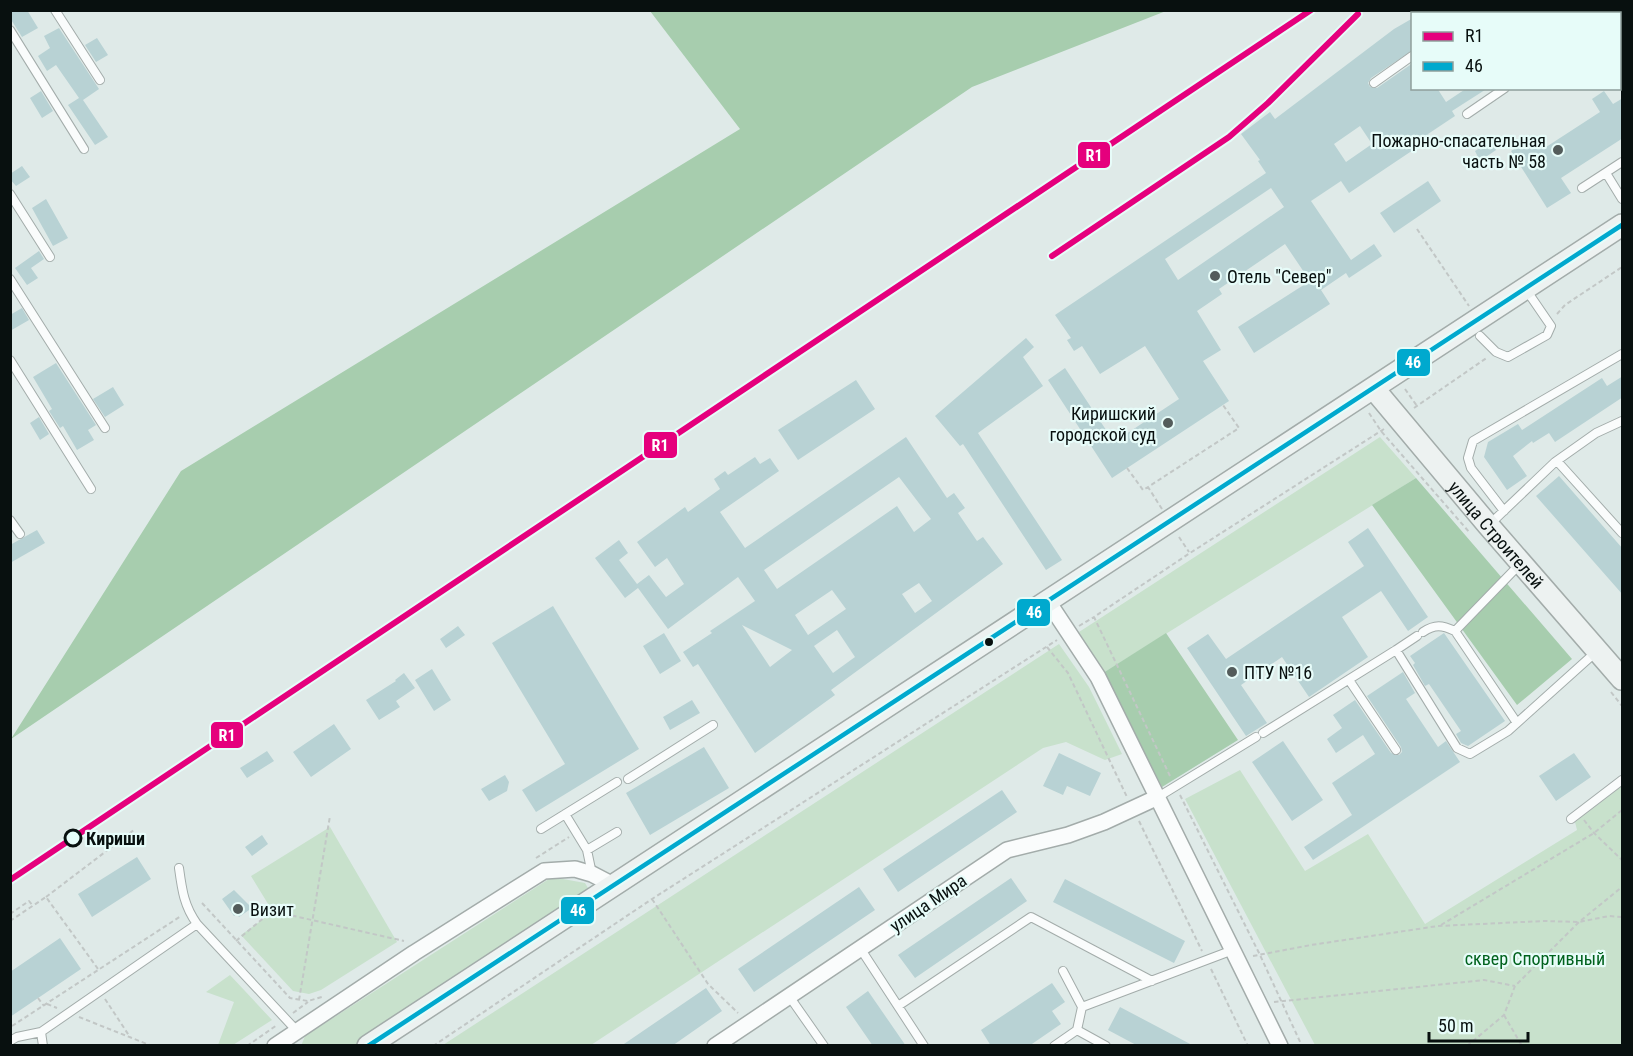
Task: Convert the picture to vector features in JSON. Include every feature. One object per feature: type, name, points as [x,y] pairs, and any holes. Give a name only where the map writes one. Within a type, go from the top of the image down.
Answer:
[{"type":"main road","points":[[1378,395],[1529,295],[1623,225]]},
{"type":"main road","points":[[391,1046],[652,877],[1052,608],[1210,495],[1480,336],[1529,295],[1623,242]]},
{"type":"main road","name":"улица Строителей","points":[[1378,395],[1623,679]]},
{"type":"main road","points":[[368,1046],[1052,608]]},
{"type":"street","points":[[1052,608],[1098,677],[1280,1046]]},
{"type":"street","name":"улица Мира","points":[[719,1045],[748,1023],[1007,850],[1068,835],[1158,797]]},
{"type":"street","points":[[275,1046],[414,953],[544,871],[575,869],[592,874],[616,889]]},
{"type":"lane","points":[[55,10],[100,80]]},
{"type":"lane","points":[[10,30],[84,149]]},
{"type":"lane","points":[[1374,83],[1411,57]]},
{"type":"lane","points":[[1467,114],[1502,90]]},
{"type":"lane","points":[[1582,189],[1623,162]]},
{"type":"lane","points":[[1606,173],[1623,199]]},
{"type":"lane","points":[[10,195],[50,257]]},
{"type":"lane","points":[[10,279],[105,428]]},
{"type":"lane","points":[[1480,336],[1496,352],[1508,357],[1547,335],[1551,326],[1529,295]]},
{"type":"lane","points":[[1504,511],[1471,468],[1468,458],[1473,441],[1623,354]]},
{"type":"lane","points":[[10,360],[91,489]]},
{"type":"lane","points":[[10,380],[20,374]]},
{"type":"lane","points":[[1488,525],[1557,461],[1596,432],[1623,421]]},
{"type":"lane","points":[[1557,461],[1623,533]]},
{"type":"lane","points":[[10,520],[20,534]]},
{"type":"lane","points":[[1455,632],[1521,563]]},
{"type":"lane","points":[[1158,797],[1433,626],[1444,626],[1455,632],[1517,723]]},
{"type":"lane","points":[[1396,650],[1457,748],[1470,754],[1508,731],[1598,650]]},
{"type":"lane","points":[[1348,680],[1396,750]]},
{"type":"lane","points":[[628,779],[713,725]]},
{"type":"lane","points":[[1571,819],[1623,780]]},
{"type":"lane","points":[[541,829],[617,782]]},
{"type":"lane","points":[[565,814],[587,850],[592,874]]},
{"type":"lane","points":[[587,850],[617,832]]},
{"type":"lane","points":[[179,868],[183,900],[189,913],[297,1031]]},
{"type":"lane","points":[[898,1006],[1031,917],[1152,981]]},
{"type":"lane","points":[[10,1041],[17,1037],[41,1032],[198,924]]},
{"type":"lane","points":[[860,948],[924,1046]]},
{"type":"lane","points":[[1082,1007],[1207,960],[1236,955]]},
{"type":"lane","points":[[1054,1046],[1077,1030],[1082,1007],[1063,971]]},
{"type":"lane","points":[[789,996],[824,1046]]},
{"type":"lane","points":[[1077,1030],[1106,1046]]},
{"type":"lane","points":[[41,1032],[43,1046]]},
{"type":"path","points":[[1417,229],[1471,308]]},
{"type":"path","points":[[1551,326],[1565,305],[1623,267]]},
{"type":"path","points":[[1417,406],[1496,352]]},
{"type":"path","points":[[1127,468],[1143,490],[1239,428],[1223,405]]},
{"type":"path","points":[[1302,1046],[1260,955],[1094,617],[1381,431]]},
{"type":"path","points":[[1148,487],[1161,508]]},
{"type":"path","points":[[432,1046],[652,899],[1047,647],[1068,673],[1248,1046]]},
{"type":"path","points":[[1438,926],[1594,833],[1623,810]]},
{"type":"path","points":[[1579,813],[1594,833],[1623,860]]},
{"type":"path","points":[[299,1000],[330,816]]},
{"type":"path","points":[[10,921],[46,897],[134,830]]},
{"type":"path","points":[[536,858],[576,833]]},
{"type":"path","points":[[1467,1046],[1504,1015],[1515,986],[1579,922],[1623,887]]},
{"type":"path","points":[[46,897],[98,969]]},
{"type":"path","points":[[652,899],[708,984],[748,1023]]},
{"type":"path","points":[[10,914],[29,901],[33,906]]},
{"type":"path","points":[[202,903],[290,998],[308,1001]]},
{"type":"path","points":[[236,941],[272,911],[407,942],[398,948]]},
{"type":"path","points":[[10,1028],[174,919],[189,913]]},
{"type":"path","points":[[1236,955],[1260,955],[1438,926],[1544,921],[1579,922],[1609,916],[1623,917]]},
{"type":"path","points":[[89,975],[130,1037]]},
{"type":"path","points":[[1259,1003],[1484,980],[1515,986]]},
{"type":"path","points":[[297,1010],[308,1001],[324,996]]},
{"type":"path","points":[[38,998],[45,1005],[152,1046]]},
{"type":"path","points":[[1504,1015],[1522,1046]]},
{"type":"path","points":[[246,1046],[280,1023]]},
{"type":"green space","points":[[650,11],[1166,11],[972,87],[11,739],[181,471],[740,129]]},
{"type":"green space","points":[[1380,437],[1416,478],[1103,673],[1079,632]]},
{"type":"green space","points":[[1416,478],[1572,659],[1517,705],[1372,505]]},
{"type":"green space","points":[[1166,633],[1238,740],[1162,787],[1103,673]]},
{"type":"green space","points":[[1059,644],[1089,687],[1122,754],[1105,760],[1066,742],[1043,748],[591,1045],[443,1045]]},
{"type":"green space","name":"сквер Спортивный","points":[[1240,770],[1305,871],[1368,834],[1425,924],[1577,830],[1575,822],[1622,786],[1622,1045],[1315,1045],[1185,799]]},
{"type":"green space","points":[[330,827],[397,942],[321,990],[309,994],[293,991],[241,935],[273,912],[251,876]]},
{"type":"green space","points":[[552,877],[585,883],[591,893],[359,1045],[301,1046],[305,1036]]},
{"type":"green space","points":[[230,975],[272,1020],[233,1045],[218,1045],[234,1002],[206,992]]},
{"type":"building","points":[[10,10],[27,10],[38,28],[22,37],[10,18]]},
{"type":"building","points":[[1411,19],[1411,51],[1371,78],[1368,83],[1370,87],[1377,88],[1411,64],[1411,90],[1438,90],[1446,102],[1464,90],[1485,90],[1452,111],[1455,116],[1428,134],[1431,138],[1349,193],[1341,181],[1311,201],[1351,260],[1374,244],[1382,256],[1349,278],[1346,273],[1321,290],[1330,304],[1254,353],[1238,327],[1310,281],[1285,244],[1219,289],[1222,294],[1197,311],[1221,350],[1203,361],[1229,401],[1112,478],[1048,380],[1065,368],[1114,442],[1179,399],[1145,346],[1100,374],[1082,346],[1074,351],[1067,340],[1071,338],[1055,315],[1266,173],[1258,161],[1260,160],[1241,134],[1270,112],[1275,119],[1394,29]],"holes":[[[1360,126],[1372,144],[1346,162],[1334,144]],[[1271,188],[1284,207],[1178,280],[1165,259]]]},
{"type":"building","points":[[59,28],[99,89],[83,100],[108,137],[95,145],[68,105],[79,98],[56,65],[47,71],[38,56],[50,48],[44,36]]},
{"type":"building","points":[[97,38],[108,55],[96,62],[85,45]]},
{"type":"building","points":[[41,91],[53,111],[42,118],[30,98]]},
{"type":"building","name":"Пожарно-спасательная часть № 58","points":[[1604,91],[1613,104],[1623,98],[1623,138],[1561,178],[1571,193],[1547,208],[1511,151],[1534,136],[1543,149],[1600,112],[1592,99]]},
{"type":"building","points":[[1491,141],[1496,150],[1480,161],[1475,151]]},
{"type":"building","points":[[22,166],[30,177],[16,186],[10,179],[10,174]]},
{"type":"building","points":[[1428,181],[1441,201],[1394,233],[1380,213]]},
{"type":"building","points":[[46,199],[68,238],[53,246],[32,208]]},
{"type":"building","points":[[39,251],[44,259],[31,268],[38,278],[27,285],[15,268]]},
{"type":"building","points":[[22,308],[29,320],[10,331],[10,315]]},
{"type":"building","points":[[1026,338],[1034,347],[1023,357],[1043,386],[978,433],[1062,560],[1046,570],[963,444],[960,446],[935,416]]},
{"type":"building","points":[[56,363],[96,425],[88,430],[94,440],[77,450],[63,426],[60,428],[49,411],[52,409],[33,377]]},
{"type":"building","points":[[1623,376],[1623,397],[1555,442],[1549,433],[1533,443],[1532,441],[1513,456],[1527,476],[1507,490],[1484,457],[1488,442],[1518,424],[1522,430],[1602,378],[1607,386]]},
{"type":"building","points":[[856,380],[875,409],[798,460],[778,430]]},
{"type":"building","points":[[113,387],[124,405],[105,417],[93,399]]},
{"type":"building","points":[[39,417],[49,434],[40,440],[30,423]]},
{"type":"building","points":[[906,437],[947,498],[954,493],[965,508],[958,513],[977,541],[983,537],[1003,564],[831,690],[835,695],[755,753],[698,664],[693,667],[683,652],[755,601],[738,577],[668,629],[638,588],[625,598],[595,558],[619,540],[628,553],[619,560],[637,584],[649,575],[666,597],[684,584],[667,558],[655,567],[637,542],[685,507],[688,512],[720,489],[714,479],[725,471],[728,475],[755,457],[760,464],[770,458],[779,471],[720,512],[745,548]],"holes":[[[899,477],[931,519],[914,532],[897,506],[777,589],[764,570]],[[919,583],[932,601],[915,613],[902,594]],[[832,590],[846,609],[808,635],[795,615]],[[742,625],[792,650],[770,667]],[[837,630],[855,657],[833,673],[814,646]]]},
{"type":"building","points":[[1559,476],[1623,549],[1623,595],[1536,496]]},
{"type":"building","name":"ПТУ №16","points":[[1368,528],[1428,617],[1408,631],[1381,591],[1342,617],[1368,657],[1309,697],[1282,657],[1241,685],[1267,723],[1246,736],[1187,648],[1208,634],[1226,659],[1364,566],[1348,542]]},
{"type":"building","points":[[37,530],[45,543],[10,563],[10,545]]},
{"type":"building","points":[[553,606],[639,749],[536,812],[522,790],[565,764],[492,643]]},
{"type":"building","points":[[458,626],[465,635],[446,648],[440,639]]},
{"type":"building","points":[[664,633],[681,661],[660,674],[643,646]]},
{"type":"building","points":[[1444,633],[1505,721],[1468,746],[1461,743],[1456,734],[1461,731],[1429,684],[1425,686],[1410,656]]},
{"type":"building","points":[[432,669],[451,700],[434,711],[415,680]]},
{"type":"building","points":[[1403,672],[1415,693],[1406,699],[1438,747],[1446,741],[1460,762],[1313,860],[1304,847],[1352,815],[1332,783],[1375,754],[1363,735],[1336,753],[1327,739],[1342,728],[1333,715],[1355,700],[1391,753],[1399,755],[1402,752],[1401,747],[1367,696]]},
{"type":"building","points":[[404,673],[415,688],[396,701],[400,707],[379,720],[366,700],[396,681]]},
{"type":"building","points":[[692,700],[700,713],[670,730],[663,717]]},
{"type":"building","points":[[334,724],[351,749],[311,777],[293,752]]},
{"type":"building","points":[[1283,741],[1323,800],[1292,821],[1252,762]]},
{"type":"building","points":[[704,747],[729,788],[650,835],[626,793]]},
{"type":"building","points":[[267,751],[274,761],[247,778],[240,768]]},
{"type":"building","points":[[1059,753],[1101,773],[1090,796],[1067,786],[1063,795],[1043,786]]},
{"type":"building","points":[[1574,753],[1591,777],[1556,801],[1539,776]]},
{"type":"building","points":[[505,775],[509,782],[507,791],[489,801],[481,789]]},
{"type":"building","points":[[1002,790],[1017,812],[898,892],[883,869]]},
{"type":"building","points":[[262,835],[268,844],[252,856],[245,847]]},
{"type":"building","points":[[137,857],[151,879],[92,917],[78,894]]},
{"type":"building","points":[[1011,878],[1027,901],[915,978],[898,955]]},
{"type":"building","points":[[1065,879],[1185,941],[1174,963],[1053,902]]},
{"type":"building","points":[[859,887],[875,910],[754,992],[738,969]]},
{"type":"building","points":[[234,890],[252,908],[239,917],[237,914],[234,916],[222,899]]},
{"type":"building","points":[[60,938],[81,969],[10,1017],[10,972]]},
{"type":"building","points":[[1052,983],[1065,1002],[1052,1011],[1061,1024],[1029,1046],[991,1046],[981,1030]]},
{"type":"building","points":[[706,988],[722,1011],[672,1046],[621,1046]]},
{"type":"building","points":[[868,991],[906,1046],[873,1046],[846,1007]]},
{"type":"building","points":[[1120,1007],[1194,1046],[1138,1046],[1108,1030]]},
{"type":"transit line","name":"R1","points":[[10,880],[1311,10]]},
{"type":"transit line","name":"R1","points":[[1052,256],[1229,137],[1268,103],[1358,14]]},
{"type":"transit line","name":"46","points":[[368,1046],[839,740],[1622,225]]},
{"type":"place","name":"Пожарно-спасательная часть № 58","points":[[1558,150]]},
{"type":"place","name":"Отель \"Север\"","points":[[1215,276]]},
{"type":"place","name":"Киришский городской суд","points":[[1168,423]]},
{"type":"place","name":"ПТУ №16","points":[[1232,672]]},
{"type":"place","name":"Кириши","points":[[73,838]]},
{"type":"place","name":"Визит","points":[[238,909]]}]
